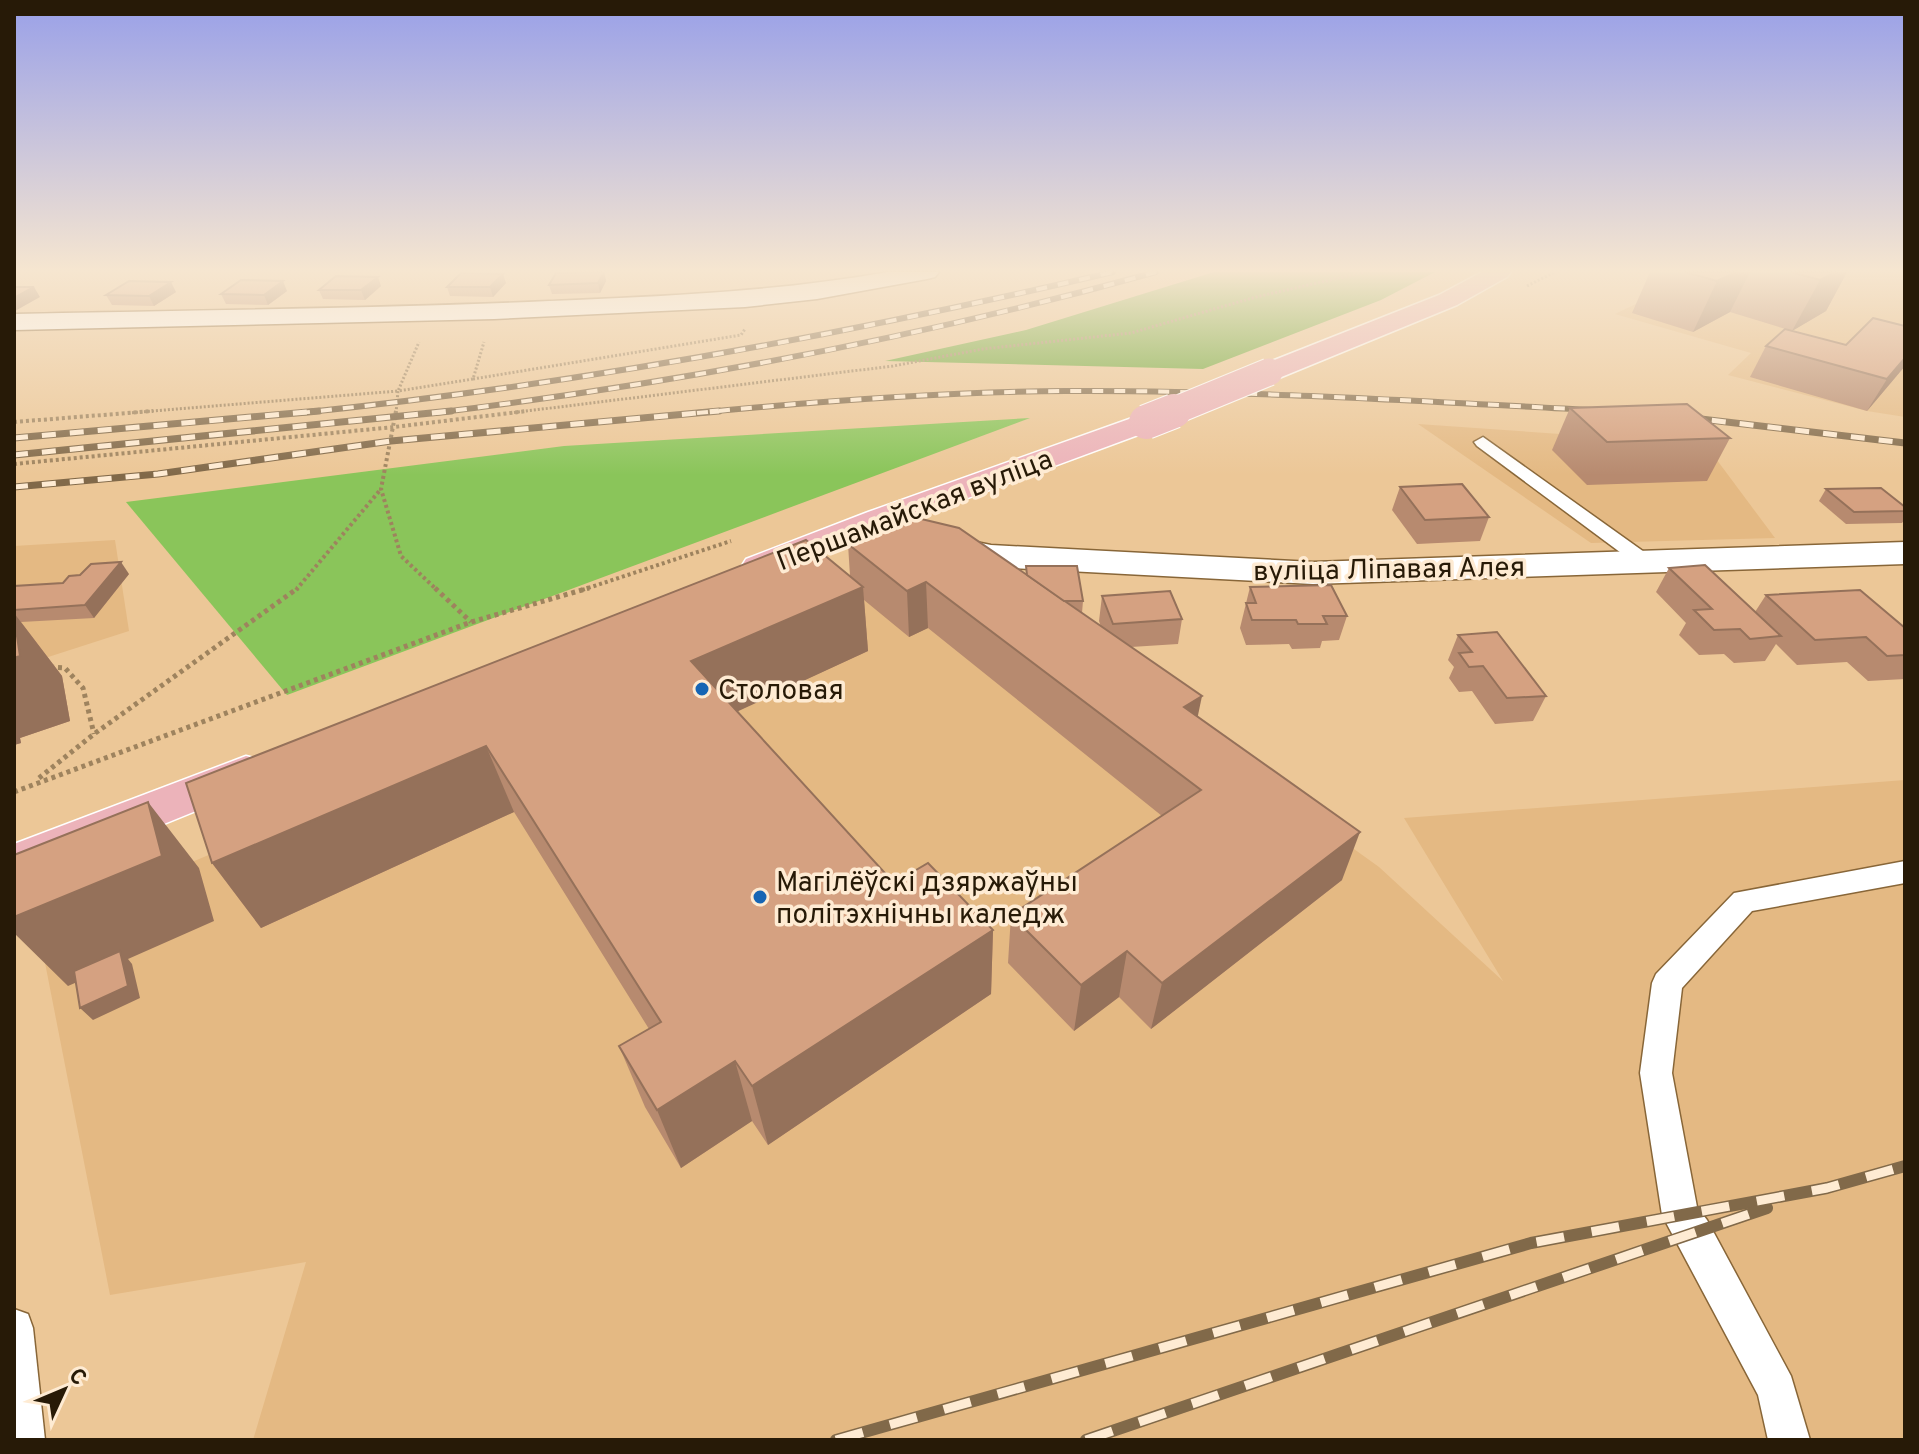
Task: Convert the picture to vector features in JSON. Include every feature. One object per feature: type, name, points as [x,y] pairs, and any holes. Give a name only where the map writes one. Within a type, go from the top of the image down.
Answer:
[{"type":"main road","name":"Першамайская вуліца","points":[[719,584],[880,519],[1146,422],[1349,340]]},
{"type":"main road","points":[[14,865],[278,759]]},
{"type":"street","name":"вуліца Ліпавая Алея","points":[[880,519],[913,540],[991,556],[1313,573],[1905,553]]},
{"type":"lane","points":[[1483,442],[1647,563]]},
{"type":"lane","points":[[1789,1440],[1777,1390],[1694,1233],[1680,1215],[1656,1073],[1667,983],[1744,901],[1905,872]]},
{"type":"lane","points":[[14,1328],[24,1440]]},
{"type":"path","points":[[33,783],[94,734],[296,590],[381,489],[398,391],[420,340]]},
{"type":"path","points":[[473,379],[485,340]]},
{"type":"path","points":[[14,422],[398,391],[711,340]]},
{"type":"path","points":[[14,464],[394,427],[893,366],[983,349],[1068,340]]},
{"type":"path","points":[[381,489],[401,556],[471,622]]},
{"type":"path","points":[[14,792],[471,622],[609,582],[743,537]]},
{"type":"path","points":[[37,665],[65,668],[83,688],[94,734]]},
{"type":"shaded area","points":[[1705,340],[1905,340],[1905,417],[1867,411],[1728,375],[1751,353]]},
{"type":"shaded area","points":[[1418,424],[1705,444],[1775,538],[1591,543]]},
{"type":"shaded area","points":[[115,540],[129,631],[14,668],[14,546]]},
{"type":"shaded area","points":[[919,555],[964,569],[1379,867],[1503,981],[1404,818],[1905,780],[1905,1440],[253,1440],[306,1262],[110,1295],[38,927]]},
{"type":"green space","points":[[981,340],[1278,340],[1203,369],[885,361]]},
{"type":"green space","points":[[1030,418],[287,695],[126,502],[564,446]]},
{"type":"building","points":[[1773,340],[1826,340],[1846,345],[1851,340],[1905,340],[1905,358],[1887,379],[1766,346]]},
{"type":"building","points":[[1687,404],[1730,438],[1607,442],[1570,408]]},
{"type":"building","points":[[1462,484],[1489,517],[1425,520],[1400,487]]},
{"type":"building","points":[[1881,488],[1905,507],[1905,511],[1854,512],[1826,489]]},
{"type":"building","points":[[913,517],[959,528],[1202,696],[1184,707],[1360,832],[1162,983],[1127,951],[1081,985],[1011,915],[1201,790],[926,582],[907,591],[848,544]]},
{"type":"building","points":[[806,540],[863,587],[691,661],[894,883],[928,863],[993,930],[752,1086],[735,1061],[657,1110],[619,1046],[661,1022],[486,746],[212,863],[186,783]]},
{"type":"building","points":[[121,562],[85,605],[14,610],[14,586],[63,583],[69,576],[80,575],[91,564]]},
{"type":"building","points":[[1705,565],[1781,636],[1750,639],[1740,629],[1714,630],[1694,610],[1712,609],[1669,568]]},
{"type":"building","points":[[1026,566],[1077,566],[1083,601],[1064,601],[1027,575]]},
{"type":"building","points":[[1331,585],[1347,616],[1323,616],[1327,624],[1252,620],[1246,603],[1256,603],[1250,587]]},
{"type":"building","points":[[1860,590],[1905,628],[1905,655],[1887,656],[1866,637],[1815,640],[1766,595]]},
{"type":"building","points":[[1170,591],[1182,619],[1113,624],[1102,596]]},
{"type":"building","points":[[14,616],[20,656],[14,658]]},
{"type":"building","points":[[1497,632],[1546,696],[1507,698],[1483,666],[1469,667],[1459,653],[1472,652],[1458,635]]},
{"type":"building","points":[[148,802],[162,856],[14,917],[14,855]]},
{"type":"building","points":[[120,951],[128,986],[80,1008],[74,971]]},
{"type":"railway","points":[[307,412],[606,373],[795,340]]},
{"type":"railway","points":[[444,412],[708,373],[879,340]]},
{"type":"railway","points":[[700,413],[881,398],[1066,391],[1264,394],[1593,410]]},
{"type":"railway","points":[[307,412],[319,411]]},
{"type":"railway","points":[[444,412],[451,411]]},
{"type":"railway","points":[[700,413],[719,411]]},
{"type":"railway","points":[[14,438],[307,412]]},
{"type":"railway","points":[[299,413],[307,412]]},
{"type":"railway","points":[[14,455],[444,412]]},
{"type":"railway","points":[[434,413],[444,412]]},
{"type":"railway","points":[[14,487],[158,474],[391,441],[700,413]]},
{"type":"railway","points":[[1684,417],[1905,443]]},
{"type":"railway","points":[[836,1440],[1531,1243],[1827,1188],[1905,1166]]},
{"type":"railway","points":[[1086,1440],[1767,1208]]},
{"type":"place","name":"Столовая","points":[[702,689]]},
{"type":"place","name":"Магілёўскі дзяржаўны політэхнічны каледж","points":[[760,897]]}]
